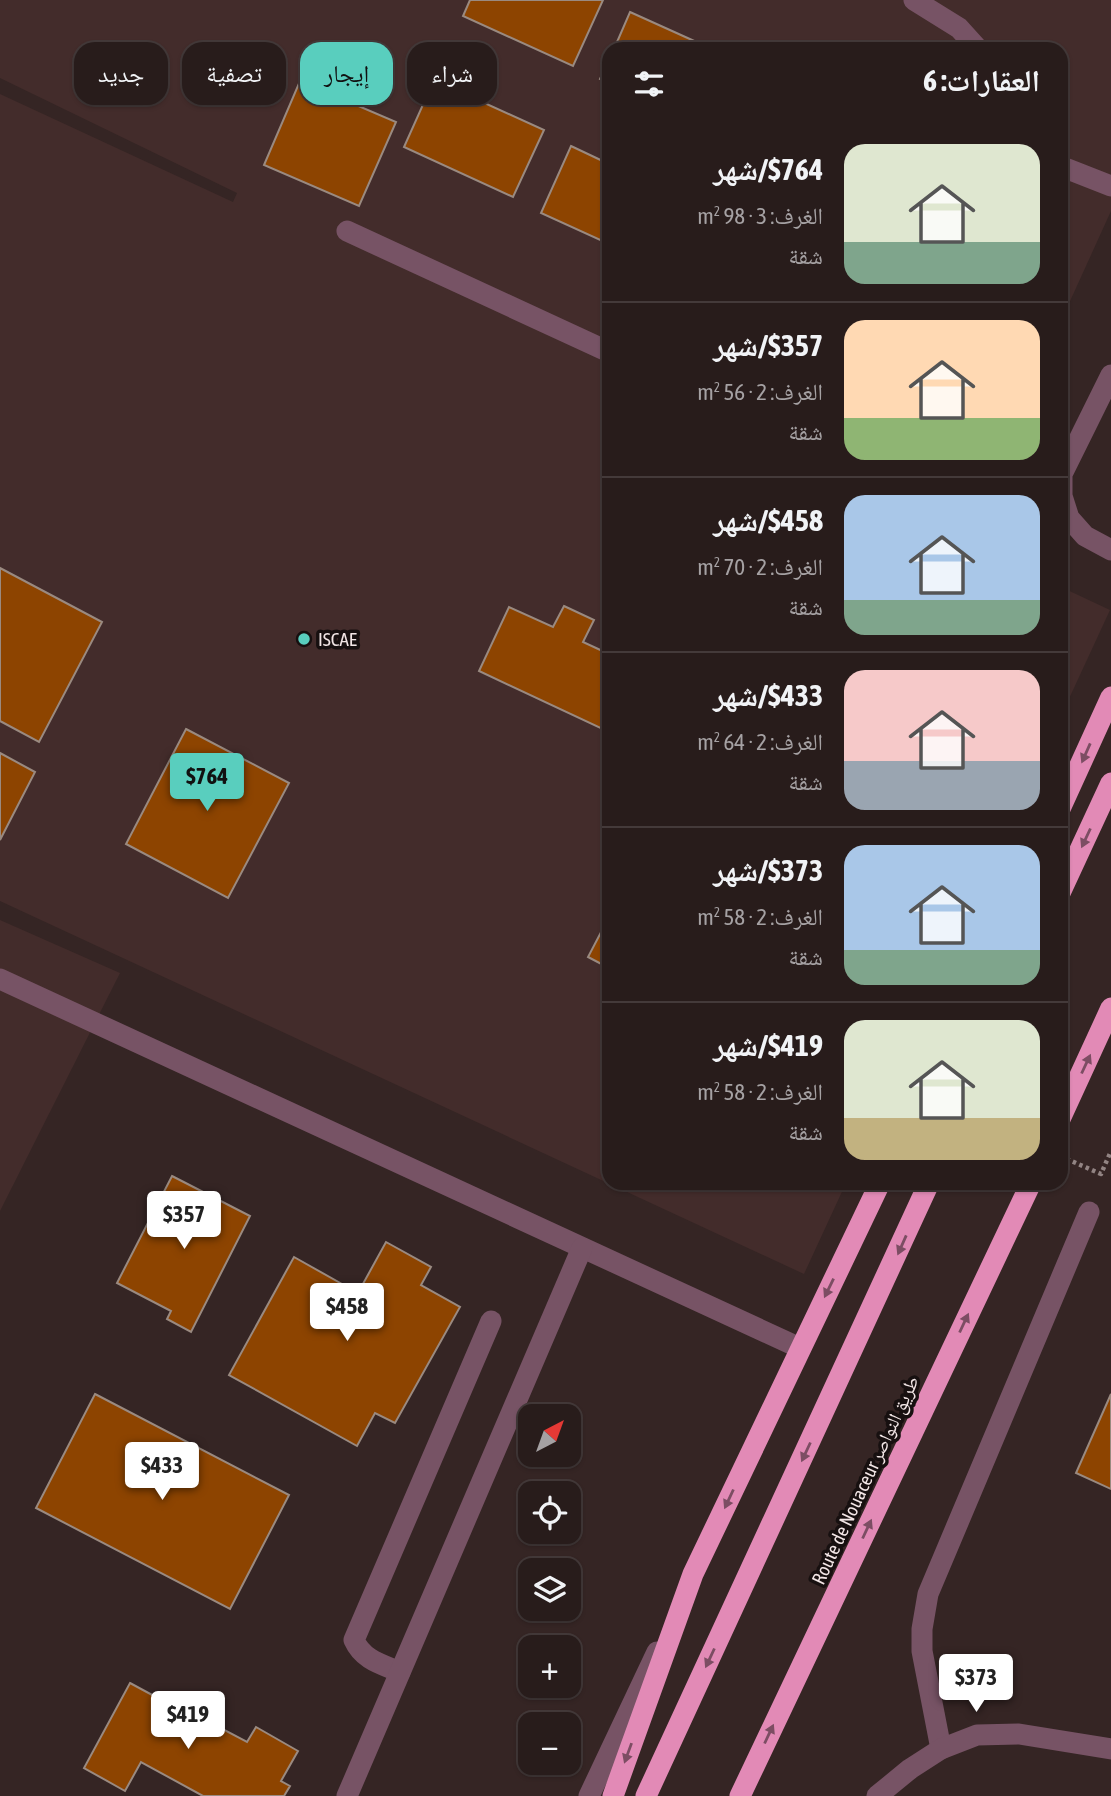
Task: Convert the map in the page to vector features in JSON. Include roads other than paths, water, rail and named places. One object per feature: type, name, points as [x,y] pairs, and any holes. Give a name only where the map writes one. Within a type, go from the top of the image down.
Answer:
[{"type":"highway","points":[[1068,791],[1111,697]]},
{"type":"highway","points":[[1068,876],[1111,783]]},
{"type":"highway","points":[[1068,1102],[1111,1009]]},
{"type":"highway","points":[[613,1796],[693,1574],[877,1190]]},
{"type":"highway","points":[[646,1796],[926,1190]]},
{"type":"highway","name":"Route de Nouaceur طريق النواصر","points":[[740,1796],[1028,1190]]},
{"type":"street","points":[[914,0],[959,28],[972,42]]},
{"type":"street","points":[[1068,169],[1111,186]]},
{"type":"street","points":[[347,230],[602,349]]},
{"type":"street","points":[[1068,462],[1111,375]]},
{"type":"street","points":[[1068,515],[1085,536],[1111,550]]},
{"type":"street","points":[[0,979],[800,1348]]},
{"type":"street","points":[[941,1749],[922,1651],[922,1629],[929,1594],[1089,1212]]},
{"type":"street","points":[[347,1796],[582,1248]]},
{"type":"street","points":[[400,1672],[369,1660],[359,1651],[354,1640],[491,1321]]},
{"type":"street","points":[[589,1796],[693,1574]]},
{"type":"street","points":[[877,1796],[910,1769],[941,1749],[976,1735],[1018,1734],[1111,1749]]},
{"type":"place","name":"ISCAE","points":[[304,639]]}]
